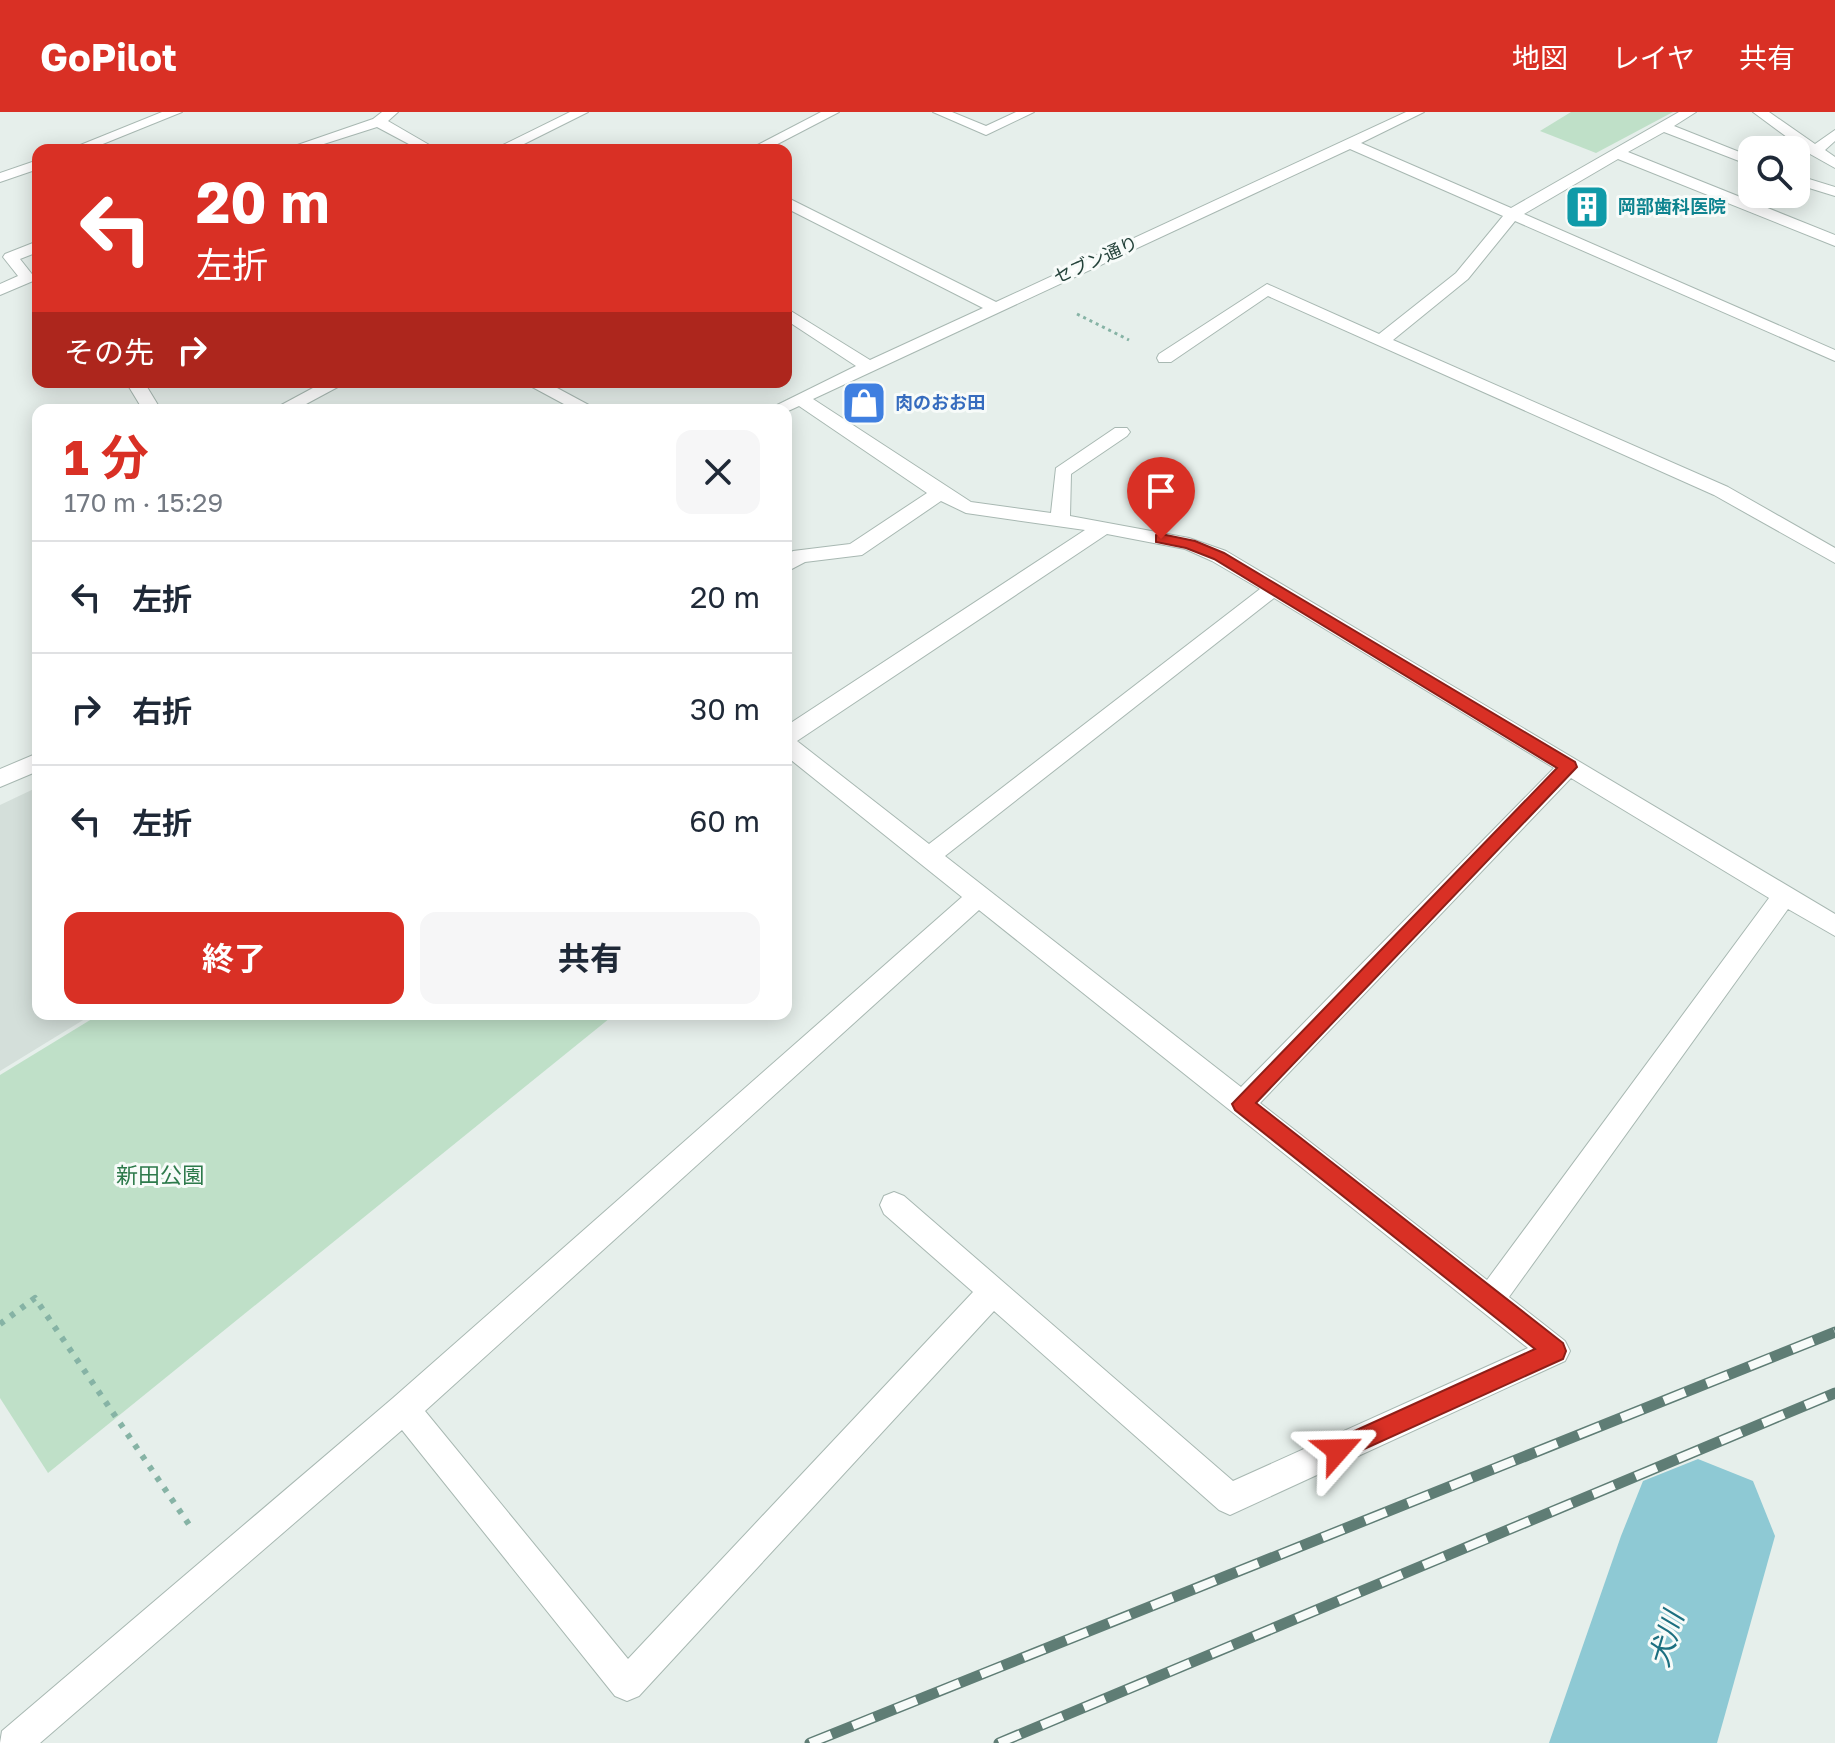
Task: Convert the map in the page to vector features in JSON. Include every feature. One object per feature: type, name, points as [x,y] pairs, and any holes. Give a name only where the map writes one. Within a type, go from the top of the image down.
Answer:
[{"type":"street","points":[[91,144],[175,112]]},
{"type":"street","points":[[309,144],[378,122],[391,112]]},
{"type":"street","points":[[513,144],[581,112]]},
{"type":"street","points":[[767,144],[832,112]]},
{"type":"street","points":[[940,112],[986,131],[1027,112]]},
{"type":"street","name":"セブン通り","points":[[790,404],[1417,112]]},
{"type":"street","points":[[1381,341],[1462,276],[1512,214],[1689,112]]},
{"type":"street","points":[[1760,112],[1835,164]]},
{"type":"street","points":[[378,122],[420,144]]},
{"type":"street","points":[[1663,127],[1738,156]]},
{"type":"street","points":[[1815,151],[1835,134]]},
{"type":"street","points":[[1351,144],[1832,351]]},
{"type":"street","points":[[1617,153],[1835,241]]},
{"type":"street","points":[[0,178],[32,166]]},
{"type":"street","points":[[1810,184],[1835,192]]},
{"type":"street","points":[[792,205],[994,307]]},
{"type":"street","points":[[0,290],[27,278],[6,253],[32,247]]},
{"type":"street","points":[[1165,358],[1267,289],[1721,491],[1835,557]]},
{"type":"street","points":[[792,317],[867,366]]},
{"type":"street","points":[[293,404],[326,388]]},
{"type":"street","points":[[544,388],[577,404]]},
{"type":"street","points":[[801,399],[940,493],[966,507],[1104,527],[1189,544],[1219,556],[1835,926]]},
{"type":"street","points":[[1060,520],[1062,472],[1121,432]]},
{"type":"street","points":[[792,561],[800,556],[855,550],[940,493]]},
{"type":"street","points":[[792,733],[1104,527]]},
{"type":"street","points":[[929,856],[1272,590]]},
{"type":"street","points":[[792,749],[1555,1351],[1230,1499],[894,1205]]},
{"type":"street","points":[[0,779],[32,764]]},
{"type":"street","points":[[1242,1104],[1569,767]]},
{"type":"street","points":[[14,1743],[404,1409],[979,896]]},
{"type":"street","points":[[1490,1300],[1784,896]]},
{"type":"street","points":[[404,1409],[627,1684],[992,1292]]},
{"type":"path","points":[[1030,291],[1165,358]]},
{"type":"path","points":[[0,1324],[35,1298],[219,1568]]},
{"type":"shaded area","points":[[32,790],[32,1020],[83,1020],[0,1071],[0,805]]},
{"type":"green space","points":[[1571,112],[1673,112],[1596,153],[1540,131]]},
{"type":"green space","name":"新田公園","points":[[90,1020],[608,1020],[48,1473],[0,1398],[0,1075]]},
{"type":"waterway","name":"犬川","points":[[1633,1743],[1698,1536]]},
{"type":"railway","points":[[810,1743],[1835,1332]]},
{"type":"railway","points":[[999,1743],[1835,1393]]},
{"type":"place","name":"岡部歯科医院","points":[[1587,207]]},
{"type":"place","name":"肉のおお田","points":[[864,403]]},
{"type":"route","points":[[1161,539],[1189,544],[1219,556],[1569,767],[1242,1104],[1555,1351],[1338,1450]]}]
